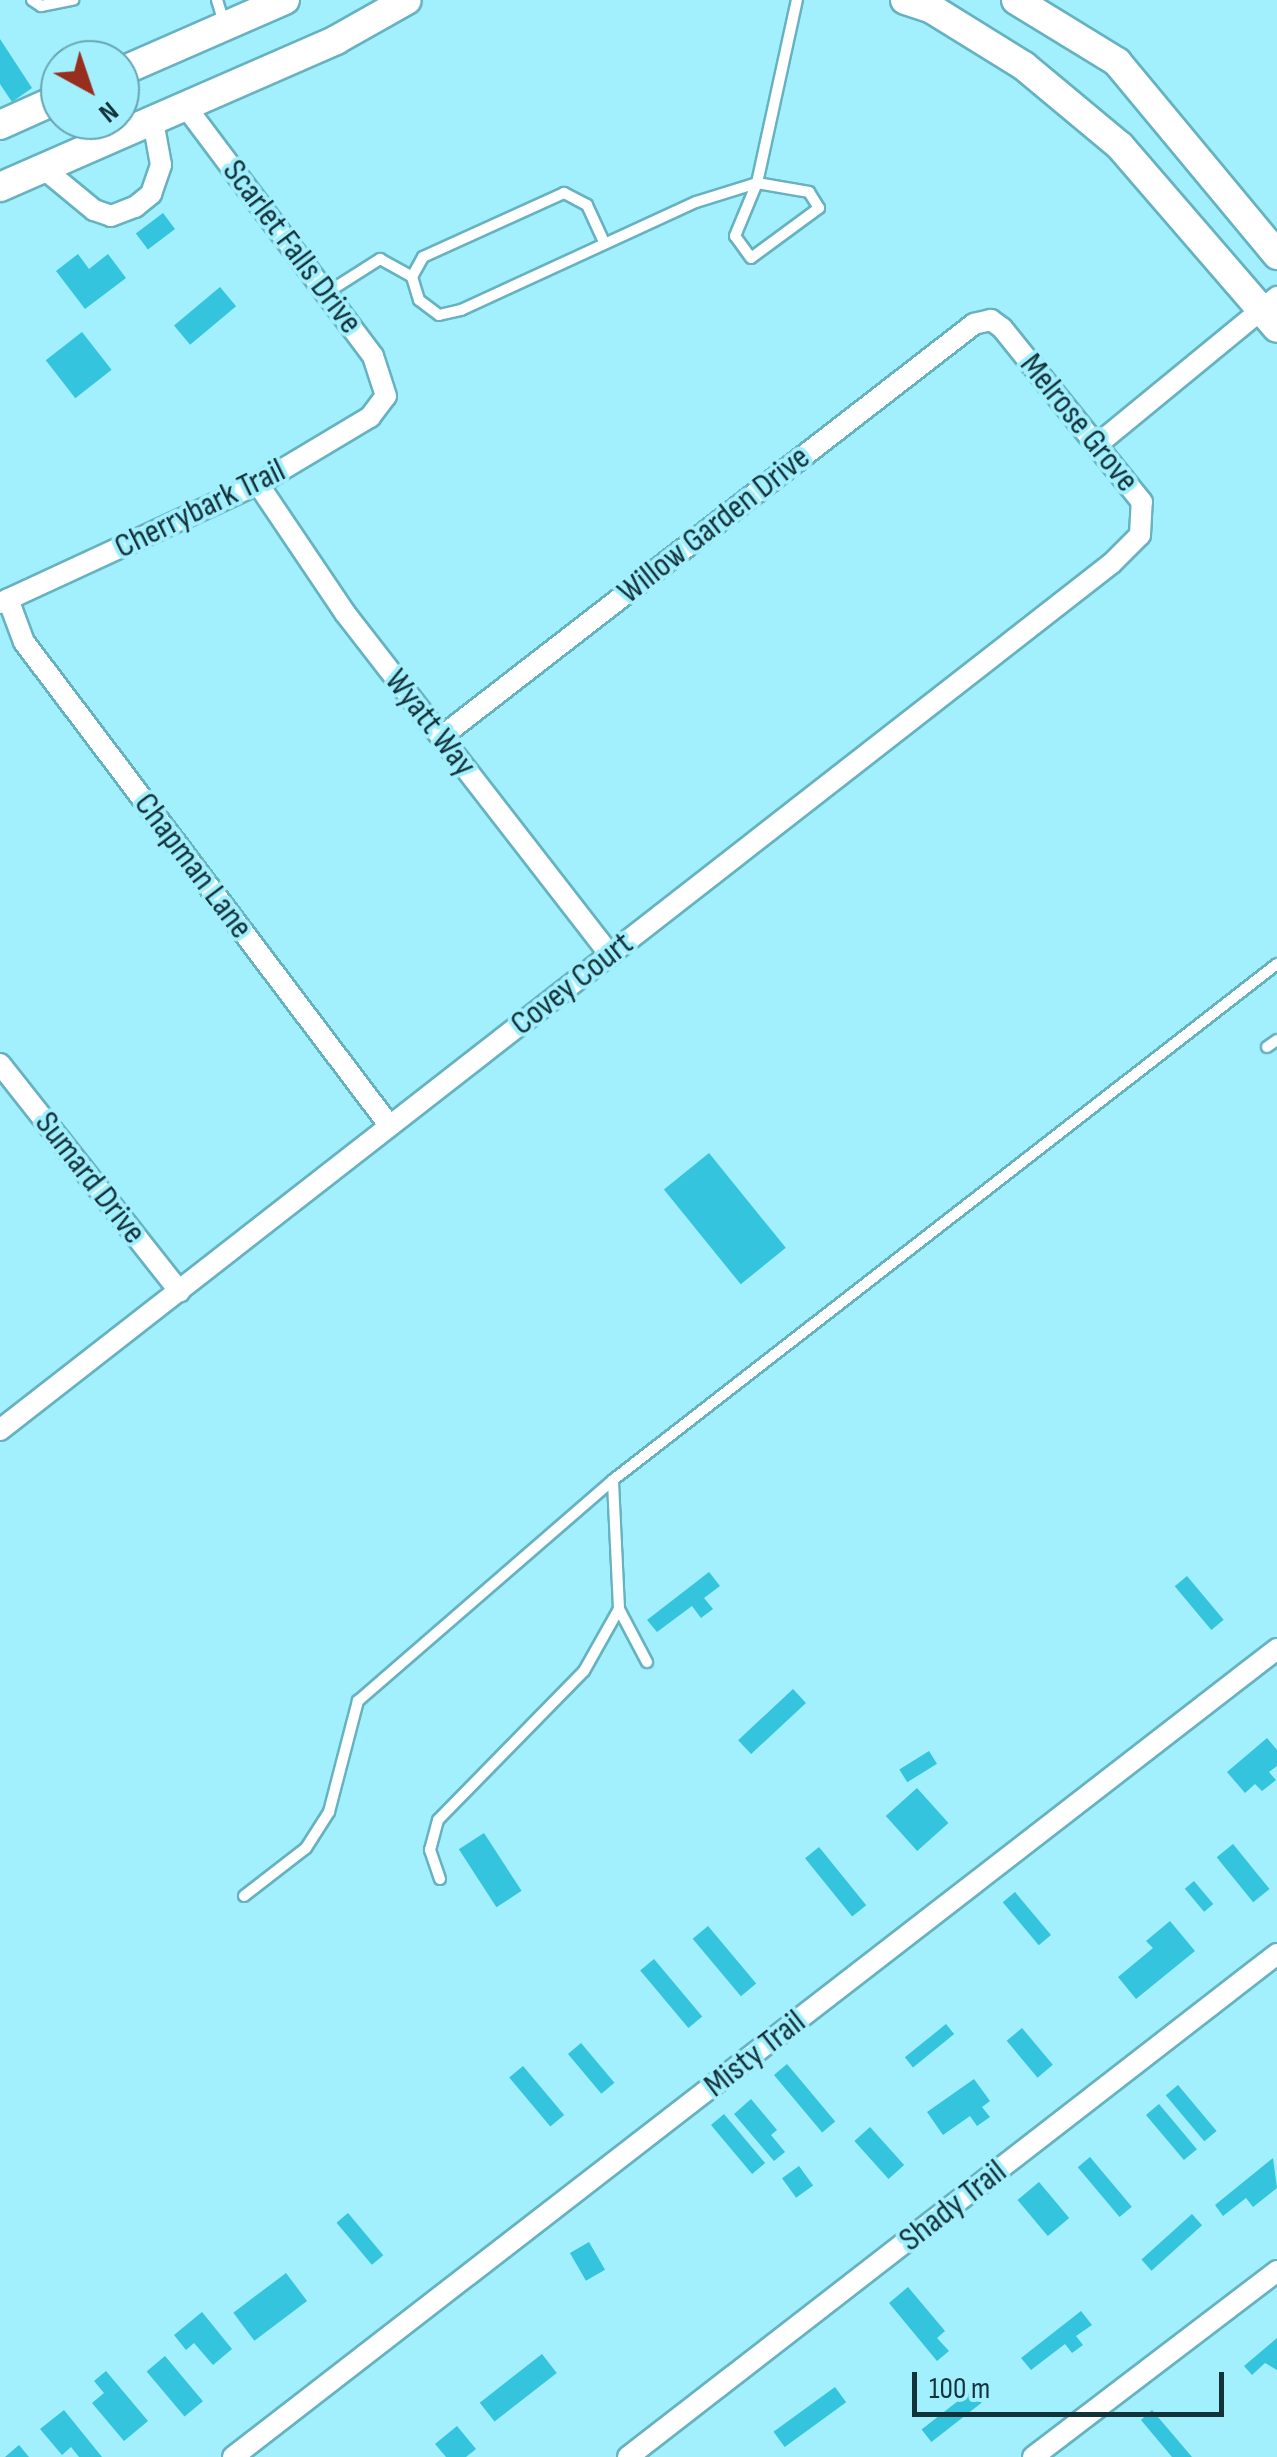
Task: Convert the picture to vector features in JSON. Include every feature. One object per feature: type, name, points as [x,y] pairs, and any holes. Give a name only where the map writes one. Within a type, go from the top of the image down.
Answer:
[{"type":"main road","points":[[140,64],[285,0]]},
{"type":"main road","points":[[0,187],[336,40],[406,0]]},
{"type":"main road","points":[[905,0],[932,10],[1024,66],[1120,146],[1272,311]]},
{"type":"main road","points":[[1016,0],[1117,62],[1277,255]]},
{"type":"main road","points":[[0,125],[40,107]]},
{"type":"street","name":"Scarlet Falls Drive","points":[[185,106],[373,356],[386,396]]},
{"type":"street","points":[[44,168],[94,210],[111,216],[135,208],[151,194],[161,165],[153,120]]},
{"type":"street","points":[[1098,444],[1272,311]]},
{"type":"street","name":"Melrose Grove","points":[[992,320],[1142,502],[1140,535]]},
{"type":"street","name":"Willow Garden Drive","points":[[441,737],[949,343],[992,320]]},
{"type":"street","name":"Cherrybark Trail","points":[[4,601],[258,484],[370,418],[386,396]]},
{"type":"street","name":"Wyatt Way","points":[[258,484],[345,613],[610,955]]},
{"type":"street","name":"Covey Court","points":[[0,1430],[1112,564],[1140,535]]},
{"type":"street","name":"Chapman Lane","points":[[4,601],[24,642],[389,1126]]},
{"type":"street","name":"Sumard Drive","points":[[0,1064],[180,1292]]},
{"type":"street","name":"Misty Trail","points":[[233,2457],[1277,1649]]},
{"type":"street","name":"Shady Trail","points":[[628,2457],[1277,1954]]},
{"type":"street","points":[[1033,2457],[1277,2270]]},
{"type":"lane","points":[[32,0],[41,6],[73,0]]},
{"type":"lane","points":[[217,0],[226,27]]},
{"type":"lane","points":[[328,292],[380,259],[412,277],[419,300],[438,315],[604,242],[757,184],[808,192],[819,208],[750,258],[735,236],[757,184],[798,0]]},
{"type":"lane","points":[[412,277],[423,257],[564,193],[587,205],[604,242]]},
{"type":"lane","points":[[244,1896],[306,1848],[329,1812],[358,1701],[613,1480],[1277,964]]},
{"type":"lane","points":[[613,1480],[619,1609],[647,1662]]},
{"type":"lane","points":[[440,1879],[430,1850],[438,1820],[469,1781],[584,1671],[619,1609]]},
{"type":"building","points":[[0,39],[32,88],[12,102],[0,84]]},
{"type":"building","points":[[163,213],[175,229],[148,249],[136,233]]},
{"type":"building","points":[[78,254],[89,269],[108,254],[126,278],[85,309],[56,271]]},
{"type":"building","points":[[220,287],[236,306],[190,345],[174,326]]},
{"type":"building","points":[[82,332],[112,370],[75,398],[46,360]]},
{"type":"building","points":[[709,1153],[786,1248],[741,1284],[664,1190]]},
{"type":"building","points":[[709,1572],[720,1586],[704,1598],[713,1609],[701,1618],[692,1606],[657,1632],[647,1620]]},
{"type":"building","points":[[1187,1576],[1224,1620],[1211,1630],[1175,1586]]},
{"type":"building","points":[[793,1689],[806,1703],[751,1754],[738,1740]]},
{"type":"building","points":[[1267,1738],[1277,1750],[1277,1766],[1269,1772],[1276,1780],[1262,1791],[1255,1784],[1245,1793],[1227,1772]]},
{"type":"building","points":[[929,1751],[937,1764],[907,1782],[899,1770]]},
{"type":"building","points":[[917,1788],[948,1823],[917,1851],[886,1816]]},
{"type":"building","points":[[484,1833],[522,1891],[496,1907],[459,1849]]},
{"type":"building","points":[[1233,1844],[1270,1889],[1253,1902],[1217,1857]]},
{"type":"building","points":[[819,1847],[866,1905],[852,1917],[805,1858]]},
{"type":"building","points":[[1194,1881],[1213,1904],[1204,1912],[1185,1889]]},
{"type":"building","points":[[1015,1892],[1051,1935],[1039,1945],[1003,1902]]},
{"type":"building","points":[[1170,1921],[1195,1951],[1136,1999],[1118,1977],[1153,1948],[1146,1941]]},
{"type":"building","points":[[708,1926],[756,1983],[741,1996],[693,1939]]},
{"type":"building","points":[[654,1959],[702,2016],[688,2028],[640,1971]]},
{"type":"building","points":[[946,2024],[954,2034],[913,2067],[905,2057]]},
{"type":"building","points":[[1022,2028],[1053,2065],[1038,2078],[1007,2041]]},
{"type":"building","points":[[581,2043],[614,2083],[601,2094],[568,2054]]},
{"type":"building","points":[[787,2064],[835,2121],[822,2132],[774,2075]]},
{"type":"building","points":[[523,2066],[564,2115],[550,2127],[509,2078]]},
{"type":"building","points":[[974,2079],[990,2101],[982,2107],[990,2117],[977,2126],[970,2116],[943,2135],[927,2112]]},
{"type":"building","points":[[1178,2085],[1217,2131],[1204,2141],[1166,2095]]},
{"type":"building","points":[[751,2099],[777,2130],[771,2135],[785,2152],[774,2161],[734,2114]]},
{"type":"building","points":[[1159,2104],[1197,2149],[1184,2160],[1146,2115]]},
{"type":"building","points":[[724,2114],[765,2163],[752,2174],[711,2125]]},
{"type":"building","points":[[870,2127],[904,2165],[889,2179],[854,2141]]},
{"type":"building","points":[[1090,2157],[1132,2207],[1120,2217],[1078,2167]]},
{"type":"building","points":[[1273,2158],[1277,2188],[1253,2207],[1246,2198],[1223,2216],[1215,2205]]},
{"type":"building","points":[[799,2166],[813,2185],[796,2198],[782,2178]]},
{"type":"building","points":[[1039,2182],[1069,2218],[1048,2236],[1018,2200]]},
{"type":"building","points":[[348,2213],[383,2255],[372,2265],[337,2223]]},
{"type":"building","points":[[1192,2214],[1202,2225],[1152,2271],[1141,2260]]},
{"type":"building","points":[[589,2242],[605,2270],[586,2281],[570,2253]]},
{"type":"building","points":[[286,2273],[307,2301],[254,2341],[233,2313]]},
{"type":"building","points":[[908,2287],[945,2331],[937,2338],[949,2351],[937,2361],[889,2303]]},
{"type":"building","points":[[1081,2311],[1092,2325],[1076,2336],[1083,2345],[1072,2353],[1065,2344],[1031,2370],[1021,2358]]},
{"type":"building","points":[[202,2312],[232,2349],[213,2365],[194,2343],[186,2350],[174,2335]]},
{"type":"building","points":[[1277,2338],[1277,2370],[1265,2363],[1252,2375],[1244,2366]]},
{"type":"building","points":[[542,2354],[557,2373],[495,2422],[480,2403]]},
{"type":"building","points":[[165,2356],[203,2401],[185,2417],[147,2371]]},
{"type":"building","points":[[106,2371],[148,2421],[124,2441],[92,2403],[104,2393],[94,2381]]},
{"type":"building","points":[[835,2387],[846,2402],[785,2447],[774,2432]]},
{"type":"building","points":[[972,2390],[982,2403],[931,2442],[922,2429]]},
{"type":"building","points":[[64,2410],[102,2457],[79,2457],[71,2447],[62,2455],[40,2429]]},
{"type":"building","points":[[1152,2410],[1192,2457],[1172,2457],[1141,2420]]},
{"type":"building","points":[[457,2426],[476,2449],[466,2457],[446,2457],[435,2444]]},
{"type":"building","points":[[19,2445],[29,2457],[5,2457]]}]
